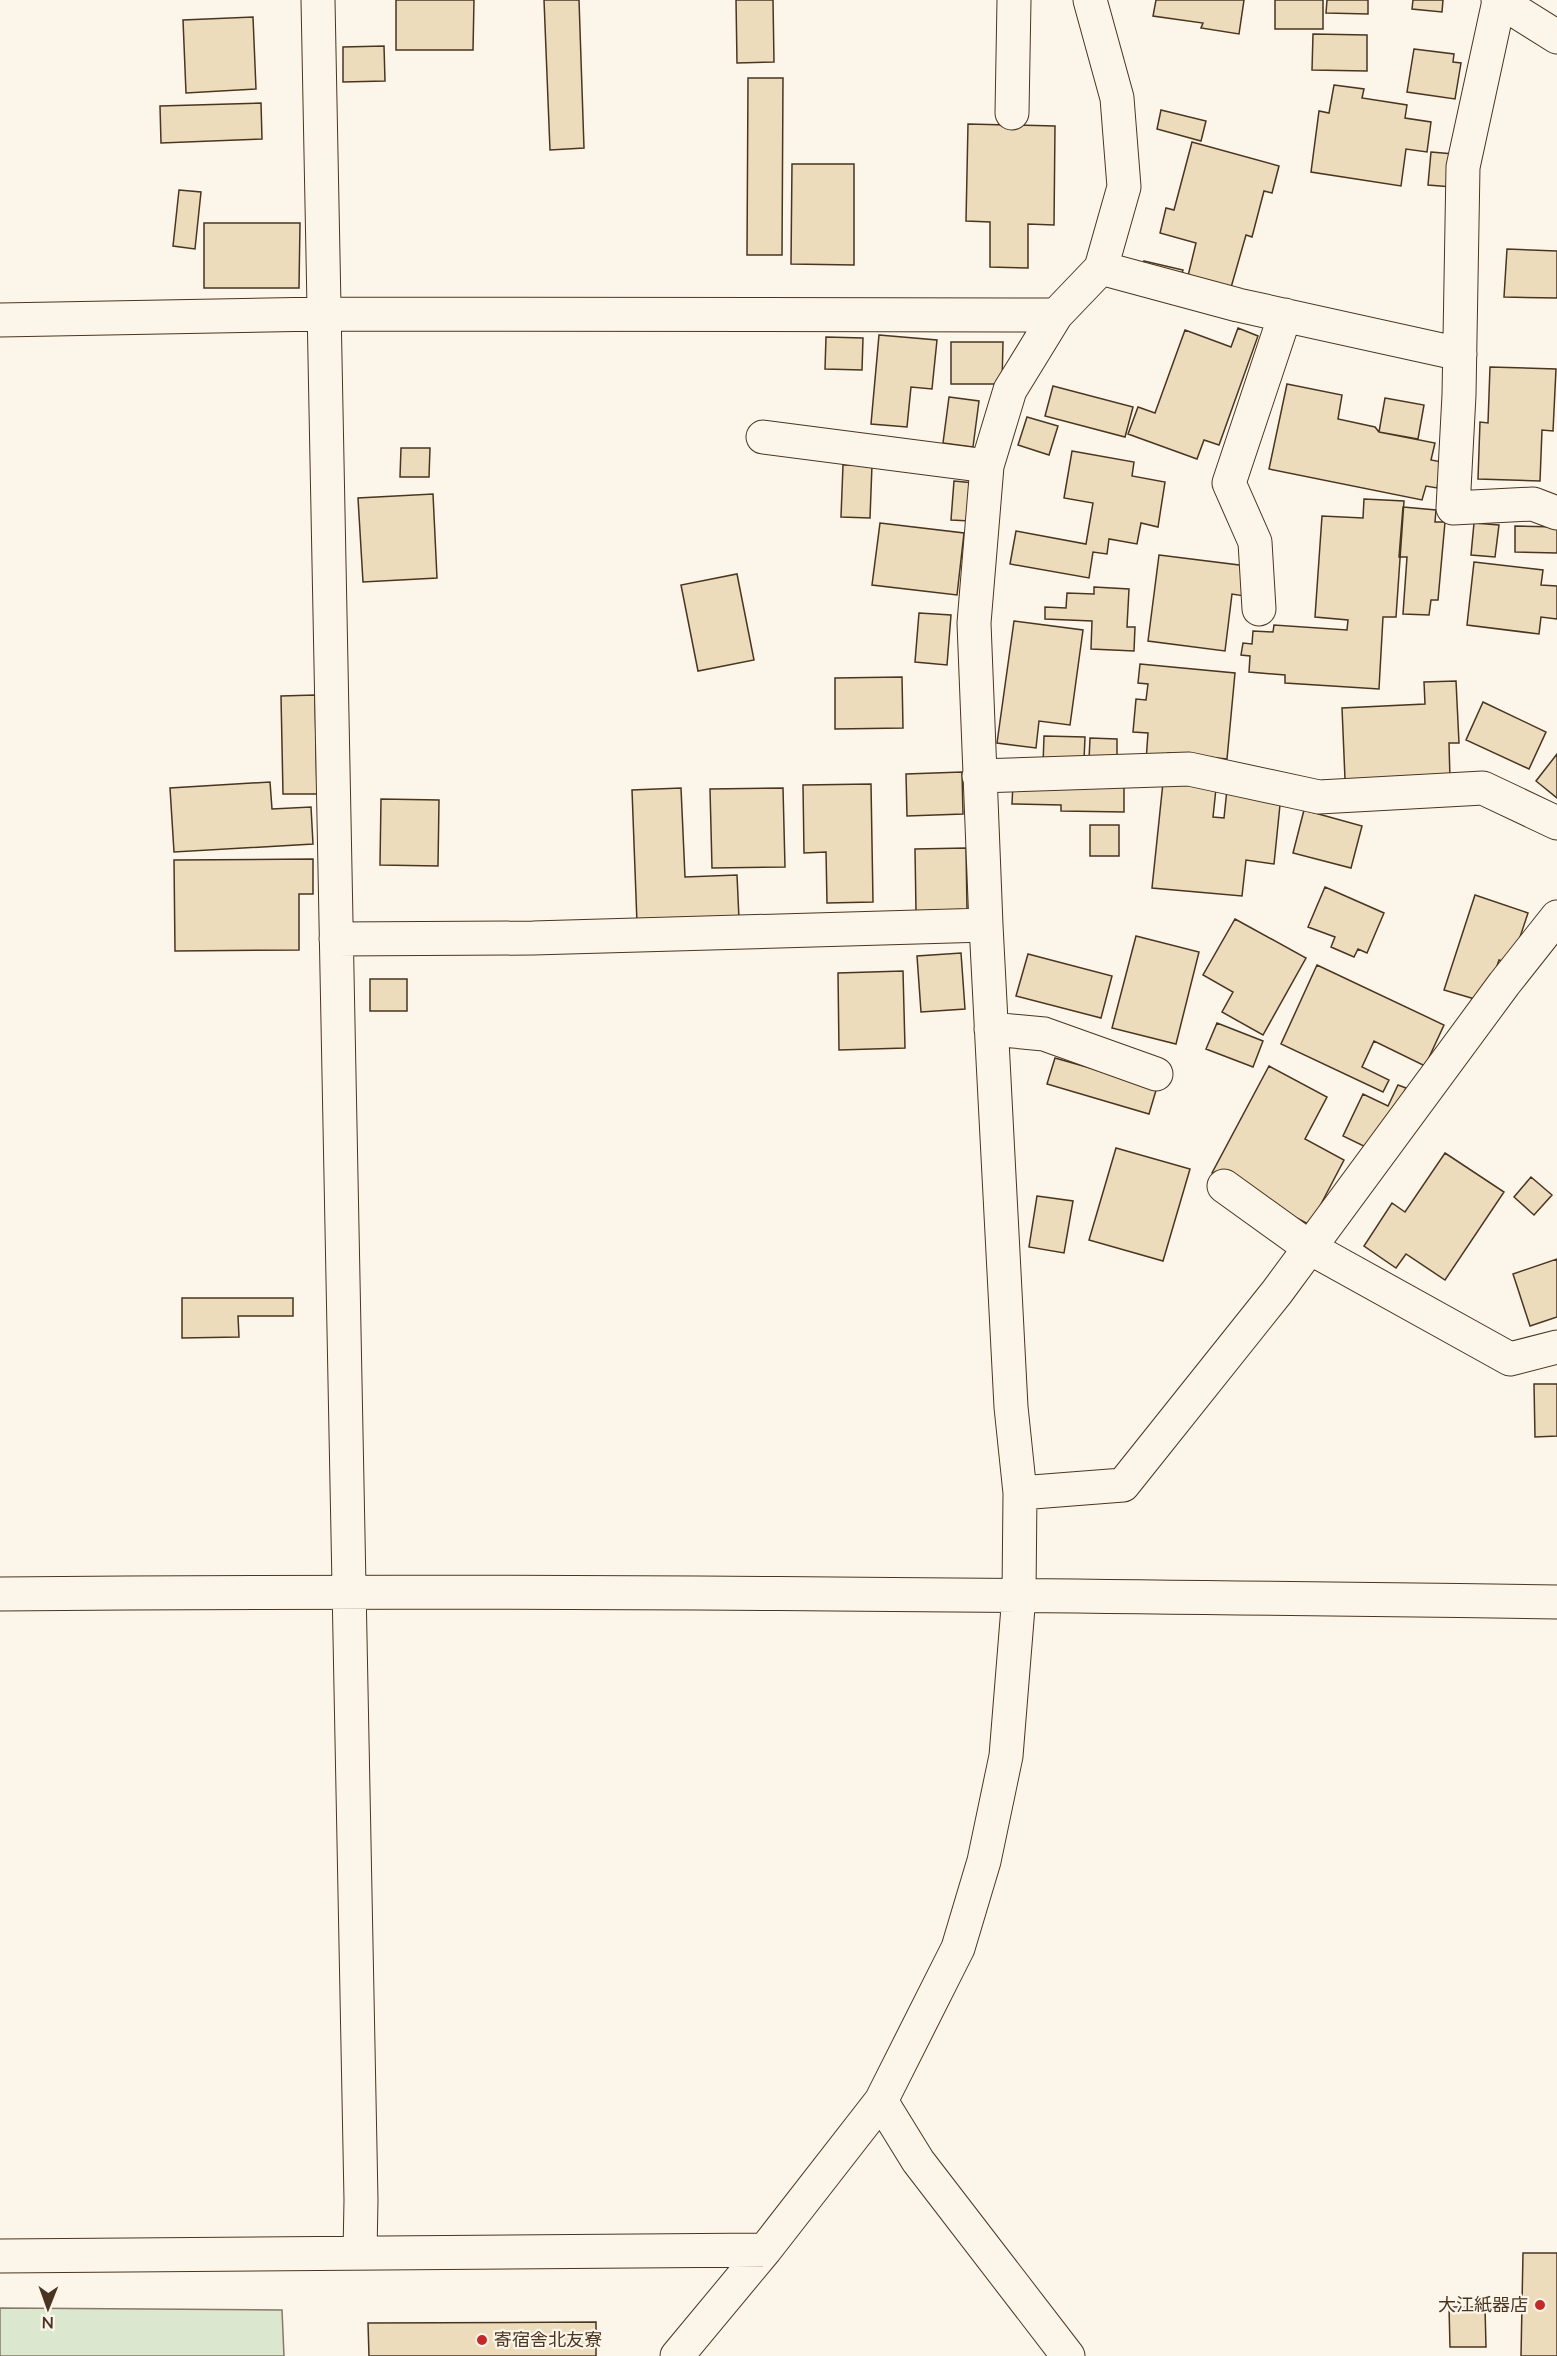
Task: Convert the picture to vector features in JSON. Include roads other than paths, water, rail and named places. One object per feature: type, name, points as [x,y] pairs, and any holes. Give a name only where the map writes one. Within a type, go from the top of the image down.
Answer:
[{"type":"street","points":[[318,0],[322,314],[350,1591],[361,2188],[360,2253]]},
{"type":"street","points":[[1012,113],[1014,0]]},
{"type":"street","points":[[677,2356],[765,2250],[881,2101],[958,1948],[984,1861],[1006,1756],[1019,1595],[1020,1493],[1010,1395],[979,776],[974,623],[987,466],[1010,390],[1056,315],[1101,268],[1124,187],[1117,98],[1090,0]]},
{"type":"street","points":[[1557,38],[1499,1],[1463,167],[1460,354],[1454,507],[1533,504],[1557,513]]},
{"type":"street","points":[[1101,268],[1285,315],[1460,354]]},
{"type":"street","points":[[0,320],[322,314],[1056,315]]},
{"type":"street","points":[[1259,609],[1255,542],[1229,483],[1285,315]]},
{"type":"street","points":[[763,437],[987,466]]},
{"type":"street","points":[[979,776],[1189,769],[1319,797],[1483,788],[1557,823]]},
{"type":"street","points":[[1020,1493],[1123,1485],[1310,1248],[1557,916]]},
{"type":"street","points":[[336,939],[533,938],[986,926]]},
{"type":"street","points":[[991,1029],[1044,1034],[1155,1074]]},
{"type":"street","points":[[1224,1186],[1310,1248],[1510,1359],[1557,1347]]},
{"type":"street","points":[[0,1594],[350,1591],[1019,1595],[1557,1602]]},
{"type":"street","points":[[881,2101],[918,2161],[1068,2356]]},
{"type":"street","points":[[0,2256],[765,2250]]},
{"type":"place","name":"大江紙器店","points":[[1540,2305]]},
{"type":"place","name":"寄宿舎北友寮","points":[[482,2340]]}]
